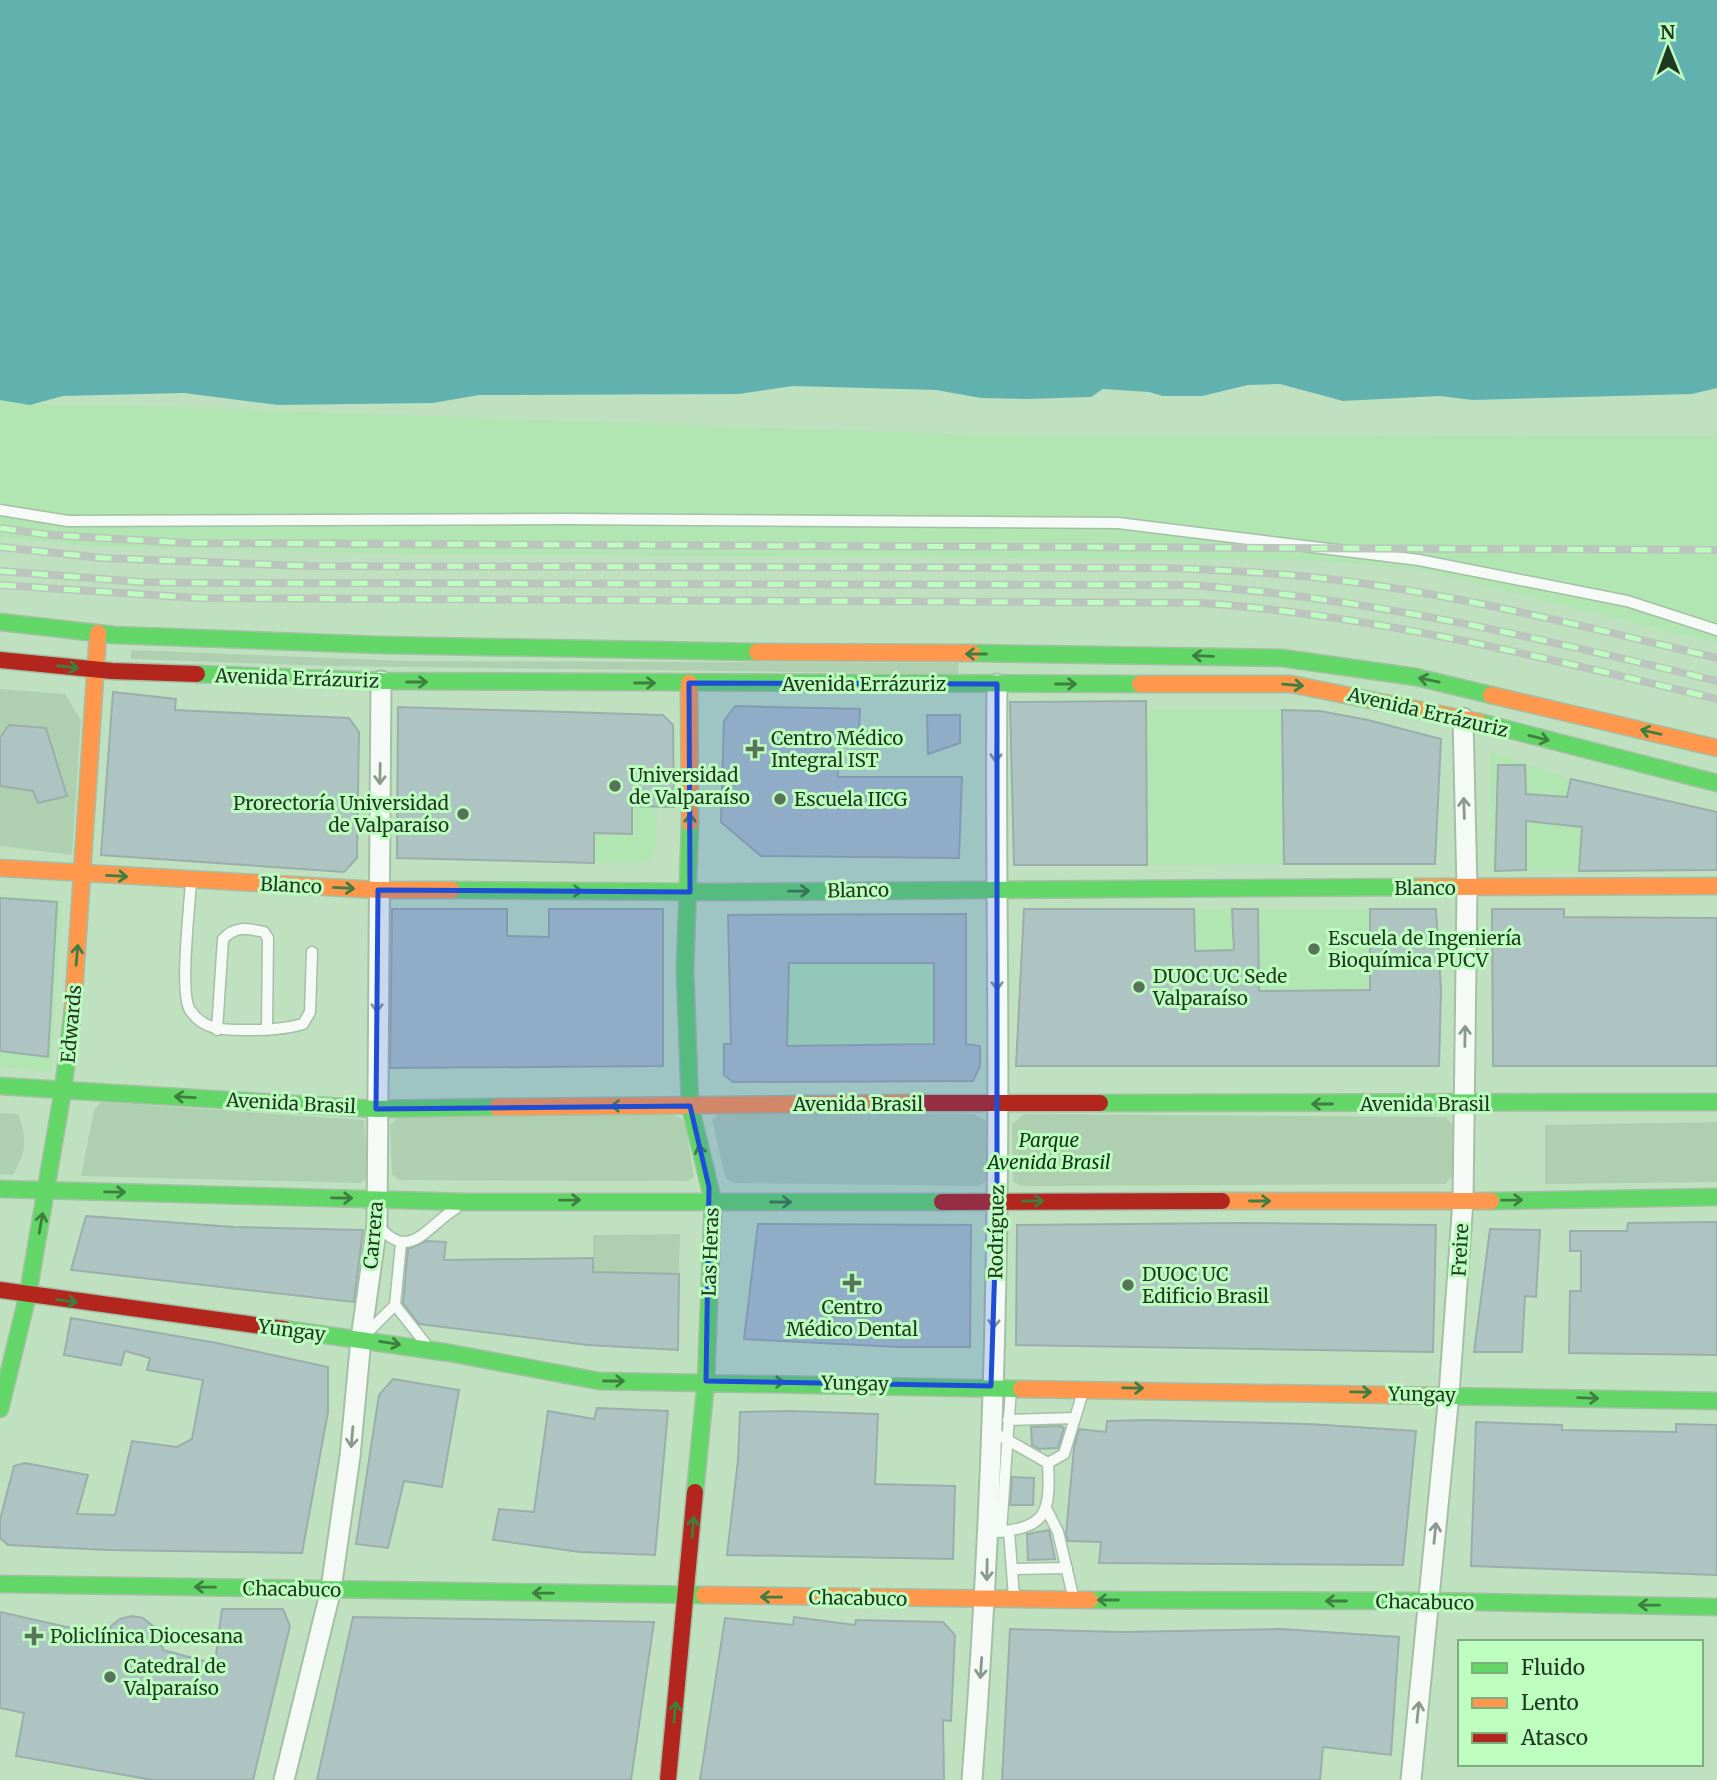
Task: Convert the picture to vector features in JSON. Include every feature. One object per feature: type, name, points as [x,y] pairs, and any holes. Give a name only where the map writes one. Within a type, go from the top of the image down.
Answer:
[{"type":"main road","name":"Avenida Errázuriz","points":[[0,622],[98,633],[382,645],[688,652],[1115,653],[1282,658],[1416,677],[1717,748]]},
{"type":"main road","name":"Edwards","points":[[0,1409],[28,1294],[68,1070],[84,875],[98,633]]},
{"type":"main road","name":"Avenida Errázuriz","points":[[0,660],[96,670],[381,681],[1291,684],[1463,718],[1717,783]]},
{"type":"main road","name":"Las Heras","points":[[668,1780],[688,1595],[706,1381],[713,1201],[690,1106],[685,970],[690,892],[689,683]]},
{"type":"main road","name":"Blanco","points":[[0,868],[84,875],[378,890],[690,892],[995,888],[1717,886]]},
{"type":"main road","name":"Avenida Brasil","points":[[0,1086],[376,1109],[1717,1102]]},
{"type":"main road","points":[[0,1189],[468,1202],[1463,1200],[1717,1196]]},
{"type":"main road","name":"Yungay","points":[[0,1290],[361,1339],[599,1381],[991,1385],[1717,1401]]},
{"type":"main road","name":"Chacabuco","points":[[0,1584],[986,1600],[1429,1601],[1717,1607]]},
{"type":"street","name":"Carrera","points":[[284,1780],[331,1589],[351,1456],[361,1339],[376,1224],[381,681]]},
{"type":"street","name":"Rodríguez","points":[[972,1780],[986,1600],[999,1532],[998,1433],[991,1385],[997,1201],[997,684]]},
{"type":"street","name":"Freire","points":[[1411,1780],[1449,1394],[1463,1200],[1467,888],[1463,718]]},
{"type":"lane","points":[[0,510],[75,521],[580,519],[1118,523],[1419,560],[1627,601],[1717,630]]},
{"type":"lane","points":[[191,880],[185,990],[189,1009],[200,1021],[217,1030],[282,1030],[303,1024],[310,1012],[312,952]]},
{"type":"lane","points":[[217,1030],[223,939],[231,931],[241,928],[264,932],[268,938],[268,1030]]},
{"type":"lane","points":[[376,1224],[384,1234],[401,1243],[415,1242],[445,1216],[468,1202]]},
{"type":"lane","points":[[361,1339],[395,1305],[401,1243]]},
{"type":"lane","points":[[395,1305],[430,1350]]},
{"type":"lane","points":[[1012,1386],[1008,1420],[998,1433],[1048,1463]]},
{"type":"lane","points":[[1048,1463],[1064,1454],[1085,1387]]},
{"type":"lane","points":[[1008,1420],[1075,1418]]},
{"type":"lane","points":[[1015,1600],[1012,1569],[999,1532],[1030,1524],[1047,1510],[1050,1500],[1048,1463]]},
{"type":"lane","points":[[1047,1510],[1058,1532],[1074,1600]]},
{"type":"lane","points":[[1012,1569],[1067,1568]]},
{"type":"highlighted area","points":[[689,683],[997,684],[997,1201],[991,1386],[706,1381],[709,1187],[690,1106],[376,1109],[378,890],[690,892]]},
{"type":"shaded area","points":[[0,400],[62,406],[105,405],[976,435],[1717,436],[1717,643],[1418,569],[1313,560],[415,554],[92,546],[0,537]]},
{"type":"shaded area","points":[[1146,709],[1282,710],[1284,864],[1147,865]]},
{"type":"shaded area","name":"Universidad de Valparaíso","points":[[558,713],[663,715],[675,727],[675,807],[657,807],[655,853],[647,862],[594,863],[594,844]]},
{"type":"shaded area","points":[[1491,752],[1571,779],[1717,812],[1717,829],[1708,871],[1492,871]]},
{"type":"shaded area","points":[[0,895],[63,900],[51,1072],[0,1067]]},
{"type":"shaded area","name":"DUOC UC Sede Valparaíso","points":[[1024,909],[1370,909],[1369,1066],[1016,1066]]},
{"type":"shaded area","points":[[966,914],[966,1044],[980,1046],[980,1066],[973,1081],[733,1082],[724,1075],[725,1044],[731,1044],[728,915]]},
{"type":"green space","points":[[131,650],[406,661],[959,663],[958,674],[329,666],[131,659]]},
{"type":"green space","points":[[0,689],[65,694],[81,720],[72,855],[0,846]]},
{"type":"green space","points":[[101,1102],[364,1120],[369,1177],[360,1183],[81,1176],[94,1110]]},
{"type":"green space","points":[[0,1113],[18,1114],[23,1131],[23,1152],[13,1175],[0,1174]]},
{"type":"green space","name":"Parque Avenida Brasil","points":[[719,1113],[974,1114],[986,1121],[986,1181],[979,1186],[734,1183],[726,1179],[712,1120]]},
{"type":"green space","points":[[402,1114],[675,1115],[685,1121],[694,1177],[687,1181],[399,1180],[392,1174],[390,1125]]},
{"type":"green space","name":"Parque Avenida Brasil","points":[[1024,1114],[1446,1117],[1454,1127],[1453,1175],[1445,1184],[1021,1186],[1013,1181],[1012,1124]]},
{"type":"green space","points":[[1717,1122],[1717,1182],[1545,1184],[1545,1125]]},
{"type":"green space","points":[[680,1234],[679,1274],[593,1272],[593,1235]]},
{"type":"water","points":[[0,0],[1717,0],[1717,388],[1692,394],[1473,400],[1439,396],[1343,401],[1280,384],[1248,385],[1202,396],[1163,396],[1149,392],[1103,389],[1091,397],[1028,399],[981,398],[936,390],[793,386],[739,394],[479,395],[433,403],[278,405],[184,393],[63,396],[30,405],[0,400]]},
{"type":"building","points":[[113,692],[176,699],[175,710],[349,718],[359,732],[357,858],[344,872],[101,855]]},
{"type":"building","points":[[1146,701],[1147,865],[1014,865],[1010,702]]},
{"type":"building","points":[[735,706],[860,709],[859,730],[837,730],[838,777],[962,777],[959,858],[761,856],[721,822],[724,721]]},
{"type":"building","points":[[398,707],[663,715],[673,725],[674,807],[632,806],[632,834],[594,833],[594,863],[397,858]]},
{"type":"building","points":[[1282,710],[1320,711],[1441,739],[1435,864],[1284,864]]},
{"type":"building","points":[[927,715],[960,715],[960,743],[928,754]]},
{"type":"building","points":[[9,725],[46,728],[67,796],[38,803],[33,791],[0,786],[0,738]]},
{"type":"building","points":[[1498,765],[1525,765],[1526,794],[1567,797],[1571,779],[1717,812],[1717,870],[1579,871],[1582,827],[1526,821],[1526,870],[1495,871]]},
{"type":"building","points":[[0,898],[57,902],[48,1057],[0,1051]]},
{"type":"building","points":[[392,909],[507,909],[507,936],[549,937],[549,909],[663,909],[663,1066],[390,1068]]},
{"type":"building","name":"DUOC UC Sede Valparaíso","points":[[1024,909],[1194,909],[1195,951],[1234,950],[1232,909],[1258,909],[1259,991],[1370,990],[1370,909],[1436,909],[1441,990],[1439,1066],[1016,1066]]},
{"type":"building","points":[[1492,909],[1564,909],[1564,917],[1717,918],[1717,1066],[1493,1066]]},
{"type":"building","points":[[966,914],[966,1044],[980,1046],[980,1066],[973,1081],[733,1082],[724,1075],[724,1044],[731,1044],[728,915]],"holes":[[[789,963],[934,963],[934,1044],[787,1046]]]},
{"type":"building","points":[[86,1216],[234,1227],[363,1230],[354,1302],[71,1270]]},
{"type":"building","points":[[1717,1222],[1717,1355],[1569,1353],[1570,1291],[1581,1291],[1581,1251],[1570,1251],[1570,1231],[1627,1231],[1628,1223]]},
{"type":"building","points":[[758,1224],[971,1225],[970,1347],[899,1347],[744,1339]]},
{"type":"building","points":[[1017,1225],[1436,1225],[1433,1352],[1016,1345]]},
{"type":"building","points":[[1490,1229],[1540,1230],[1536,1297],[1525,1296],[1522,1352],[1474,1352]]},
{"type":"building","points":[[427,1241],[446,1242],[444,1260],[593,1258],[593,1272],[679,1274],[678,1350],[588,1345],[419,1324],[403,1303],[408,1249]]},
{"type":"building","points":[[71,1318],[217,1343],[328,1367],[328,1412],[302,1553],[107,1550],[8,1545],[0,1538],[0,1520],[14,1466],[25,1463],[88,1475],[77,1514],[115,1515],[132,1441],[177,1447],[192,1439],[203,1380],[147,1370],[150,1358],[125,1351],[121,1365],[64,1355]]},
{"type":"building","points":[[393,1379],[459,1390],[442,1487],[404,1481],[388,1548],[356,1544],[379,1395]]},
{"type":"building","points":[[597,1408],[668,1411],[655,1555],[580,1552],[493,1540],[499,1509],[534,1512],[548,1411],[594,1419]]},
{"type":"building","points":[[740,1412],[878,1414],[875,1484],[955,1486],[953,1559],[727,1555],[738,1460]]},
{"type":"building","points":[[1107,1421],[1309,1424],[1416,1431],[1403,1565],[1099,1563],[1101,1542],[1068,1541],[1066,1534],[1074,1448],[1079,1429],[1106,1432]]},
{"type":"building","points":[[1476,1422],[1562,1425],[1562,1430],[1676,1432],[1676,1424],[1717,1425],[1717,1575],[1471,1566]]},
{"type":"building","points":[[1031,1427],[1064,1428],[1058,1448],[1039,1449],[1032,1445]]},
{"type":"building","points":[[1012,1477],[1034,1478],[1033,1505],[1010,1505]]},
{"type":"building","points":[[1049,1530],[1055,1559],[1028,1560],[1027,1534]]},
{"type":"building","points":[[222,1609],[283,1609],[290,1626],[253,1780],[153,1780],[16,1756],[24,1713],[0,1708],[0,1612],[107,1636],[111,1626],[120,1619],[132,1616],[143,1618],[158,1630],[163,1650],[215,1664]]},
{"type":"building","points":[[353,1617],[654,1622],[631,1780],[317,1780]]},
{"type":"building","points":[[794,1617],[855,1625],[856,1620],[943,1622],[955,1635],[951,1721],[943,1720],[944,1780],[700,1780],[725,1618],[793,1625]]},
{"type":"building","points":[[1010,1629],[1122,1632],[1281,1629],[1399,1637],[1391,1755],[1323,1747],[1320,1780],[1002,1780]]},
{"type":"railway","points":[[0,528],[50,535],[188,543],[1717,550]]},
{"type":"railway","points":[[0,547],[102,558],[308,566],[1165,568],[1262,573],[1420,592],[1717,658]]},
{"type":"railway","points":[[0,571],[141,582],[205,583],[1191,585],[1259,591],[1391,610],[1521,635],[1717,681]]},
{"type":"railway","points":[[0,585],[198,598],[1203,603],[1268,609],[1398,628],[1526,654],[1717,699]]},
{"type":"traffic: fast","points":[[0,622],[114,635],[381,645],[757,652]]},
{"type":"traffic: fast","points":[[972,653],[1282,658],[1416,677],[1491,695]]},
{"type":"traffic: fast","points":[[197,674],[381,681],[1140,684]]},
{"type":"traffic: fast","points":[[1479,722],[1717,783]]},
{"type":"traffic: fast","points":[[690,823],[685,970],[690,1106],[713,1201],[706,1381],[695,1492]]},
{"type":"traffic: fast","points":[[452,890],[715,892],[1420,887]]},
{"type":"traffic: fast","points":[[73,1009],[63,1090],[376,1109],[497,1107]]},
{"type":"traffic: fast","points":[[0,1086],[63,1090],[28,1294],[0,1409]]},
{"type":"traffic: fast","points":[[1100,1103],[1717,1102]]},
{"type":"traffic: fast","points":[[0,1189],[468,1202],[942,1202]]},
{"type":"traffic: fast","points":[[1491,1201],[1717,1197]]},
{"type":"traffic: fast","points":[[284,1329],[450,1353],[599,1381],[1021,1389]]},
{"type":"traffic: fast","points":[[1445,1396],[1717,1401]]},
{"type":"traffic: fast","points":[[0,1584],[704,1595]]},
{"type":"traffic: fast","points":[[1090,1600],[1429,1601],[1717,1607]]},
{"type":"traffic: slow","points":[[73,1009],[98,633]]},
{"type":"traffic: slow","points":[[757,652],[972,653]]},
{"type":"traffic: slow","points":[[689,683],[690,823]]},
{"type":"traffic: slow","points":[[1140,684],[1291,684],[1479,722]]},
{"type":"traffic: slow","points":[[1491,695],[1717,748]]},
{"type":"traffic: slow","points":[[0,868],[378,890],[452,890]]},
{"type":"traffic: slow","points":[[1420,887],[1717,886]]},
{"type":"traffic: slow","points":[[497,1107],[922,1103]]},
{"type":"traffic: slow","points":[[1222,1201],[1491,1201]]},
{"type":"traffic: slow","points":[[1021,1389],[1445,1396]]},
{"type":"traffic: slow","points":[[704,1595],[1090,1600]]},
{"type":"traffic: jam","points":[[0,660],[112,671],[197,674]]},
{"type":"traffic: jam","points":[[922,1103],[1100,1103]]},
{"type":"traffic: jam","points":[[942,1202],[1222,1201]]},
{"type":"traffic: jam","points":[[0,1290],[284,1329]]},
{"type":"traffic: jam","points":[[668,1780],[695,1492]]},
{"type":"place","name":"Centro Médico Integral IST","points":[[755,749]]},
{"type":"place","name":"Universidad de Valparaíso","points":[[615,786]]},
{"type":"place","name":"Escuela IICG","points":[[780,799]]},
{"type":"place","name":"Prorectoría Universidad de Valparaíso","points":[[463,814]]},
{"type":"place","name":"Escuela de Ingeniería Bioquímica PUCV","points":[[1314,949]]},
{"type":"place","name":"DUOC UC Sede Valparaíso","points":[[1139,987]]},
{"type":"place","name":"Centro Médico Dental","points":[[852,1283]]},
{"type":"place","name":"DUOC UC Edificio Brasil","points":[[1128,1285]]},
{"type":"place","name":"Policlínica Diocesana","points":[[34,1636]]},
{"type":"place","name":"Catedral de Valparaíso","points":[[110,1677]]}]
